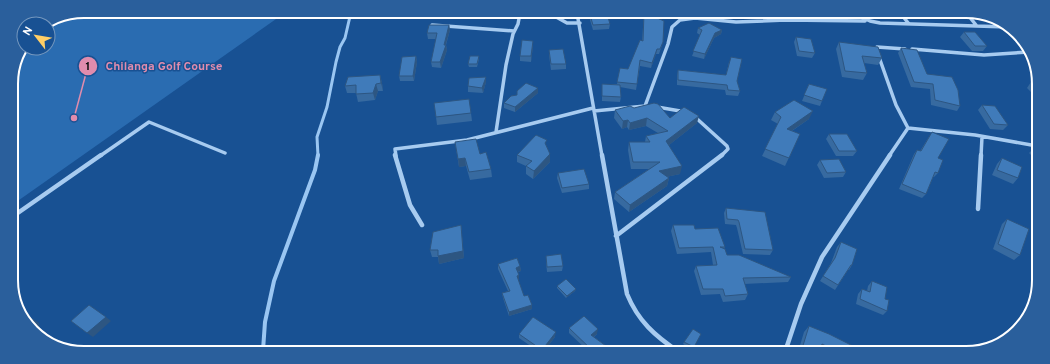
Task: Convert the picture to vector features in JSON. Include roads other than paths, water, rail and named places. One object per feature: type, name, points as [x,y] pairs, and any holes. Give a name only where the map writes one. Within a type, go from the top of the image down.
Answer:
[{"type":"street","points":[[496,132],[506,65],[514,31],[519,18]]},
{"type":"street","points":[[558,18],[567,23],[580,23]]},
{"type":"street","points":[[578,18],[593,109],[627,294],[632,309],[644,325],[658,338],[670,346]]},
{"type":"street","points":[[645,106],[668,44],[672,27],[680,20],[695,18],[736,22],[786,20],[870,21],[909,24],[998,26]]},
{"type":"street","points":[[778,18],[786,20]]},
{"type":"street","points":[[863,18],[870,21]]},
{"type":"street","points":[[904,18],[909,24]]},
{"type":"street","points":[[971,19],[976,25]]},
{"type":"street","points":[[432,25],[514,31]]},
{"type":"street","points":[[908,128],[896,105],[876,49],[877,47],[984,55],[1024,52]]},
{"type":"street","points":[[422,225],[410,205],[394,152],[395,149],[467,140],[593,109],[645,106],[686,112],[695,117],[727,146],[728,148],[725,153],[616,236]]},
{"type":"street","points":[[18,213],[149,122],[225,153]]},
{"type":"street","points":[[908,128],[982,136],[1032,145]]},
{"type":"street","points":[[787,346],[801,304],[822,257],[908,128]]},
{"type":"street","points":[[978,209],[982,136]]},
{"type":"waterway","points":[[318,155],[317,137],[327,107],[336,62],[340,47],[345,38],[350,18]]},
{"type":"waterway","points":[[263,346],[265,322],[274,281],[315,170],[318,155]]},
{"type":"place","name":"Chilanga Golf Course","points":[[74,118]]}]
